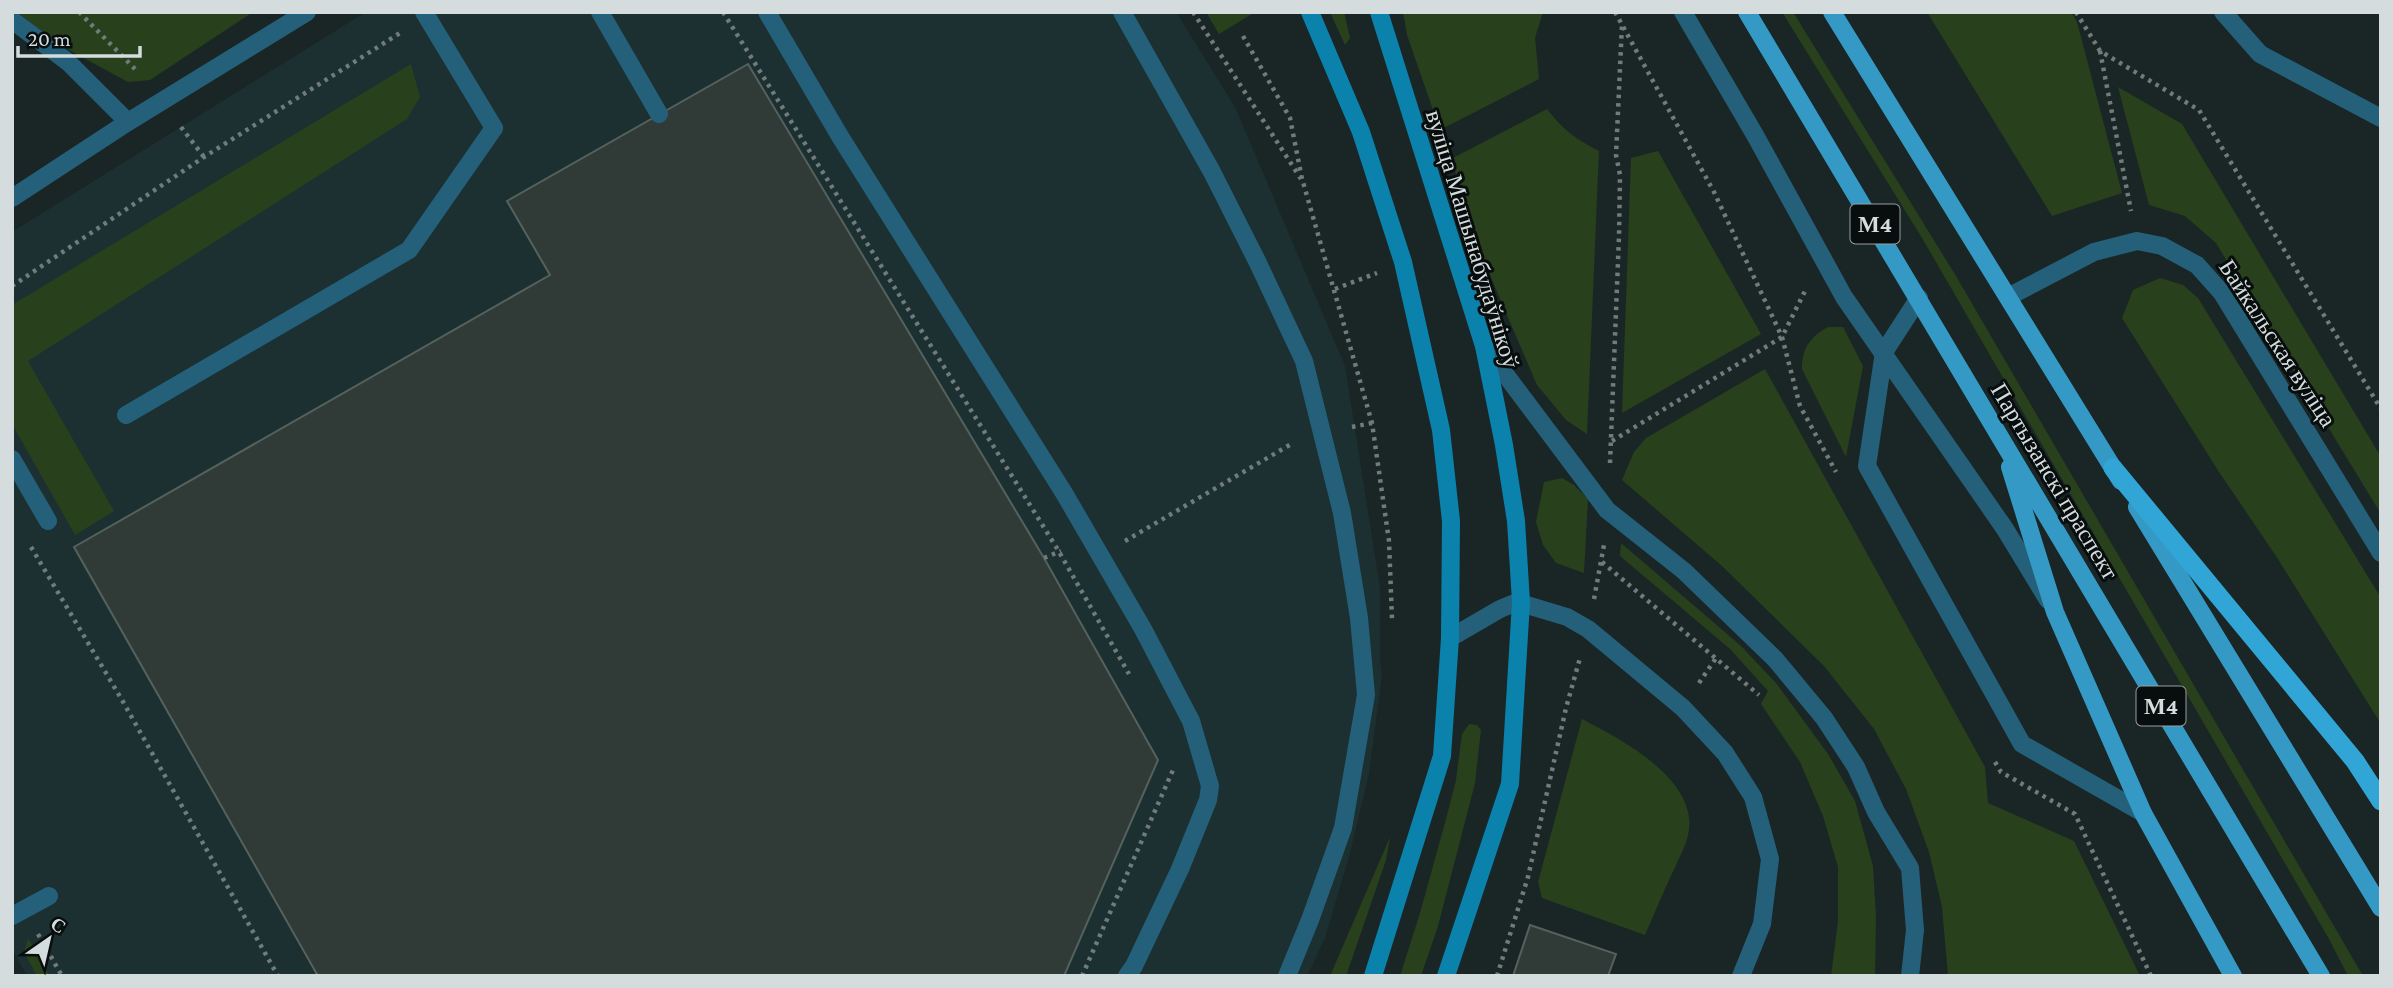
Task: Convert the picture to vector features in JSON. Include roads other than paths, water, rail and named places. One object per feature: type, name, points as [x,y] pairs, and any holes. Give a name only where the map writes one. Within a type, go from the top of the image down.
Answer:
[{"type":"highway","points":[[2113,468],[2355,761],[2381,801]]},
{"type":"main road","points":[[1310,12],[1361,132],[1403,262],[1441,430],[1451,521],[1450,638],[1442,756],[1373,976]]},
{"type":"main road","name":"вуліца Машынабудаўнікоў","points":[[1379,12],[1484,346],[1516,521],[1521,602],[1510,784],[1446,976]]},
{"type":"main road","name":"Партызанскі праспект","points":[[1747,12],[2321,976]]},
{"type":"main road","points":[[1832,12],[2381,908]]},
{"type":"main road","points":[[2001,437],[2055,612],[2143,813],[2233,976]]},
{"type":"main road","points":[[2207,928],[2226,976]]},
{"type":"street","points":[[12,198],[128,122],[307,12]]},
{"type":"street","points":[[126,415],[409,250],[494,128],[424,12]]},
{"type":"street","points":[[767,12],[841,138],[1019,418],[1101,555],[1191,721],[1210,786],[1208,800],[1180,869],[1127,976]]},
{"type":"street","points":[[1122,12],[1212,172],[1304,361],[1342,513],[1359,618],[1366,695],[1343,828],[1287,976]]},
{"type":"street","points":[[1683,12],[1755,135],[1844,297],[2005,529],[2055,612]]},
{"type":"street","points":[[2223,12],[2260,54],[2381,118]]},
{"type":"street","points":[[606,14],[659,114]]},
{"type":"street","points":[[12,20],[68,62],[128,122]]},
{"type":"street","name":"Байкальская вуліца","points":[[2008,297],[2094,252],[2137,241],[2162,246],[2197,265],[2222,293],[2381,553]]},
{"type":"street","points":[[1919,298],[1884,352],[1867,466],[2022,744],[2143,813]]},
{"type":"street","points":[[1484,346],[1607,510],[1684,571],[1775,659],[1824,718],[1856,767],[1877,812],[1910,868],[1915,930],[1910,976]]},
{"type":"street","points":[[12,459],[48,521]]},
{"type":"street","points":[[1450,638],[1517,601],[1567,617],[1588,629],[1683,708],[1725,753],[1753,797],[1770,859],[1762,924],[1741,976]]},
{"type":"street","points":[[12,916],[49,896]]}]
